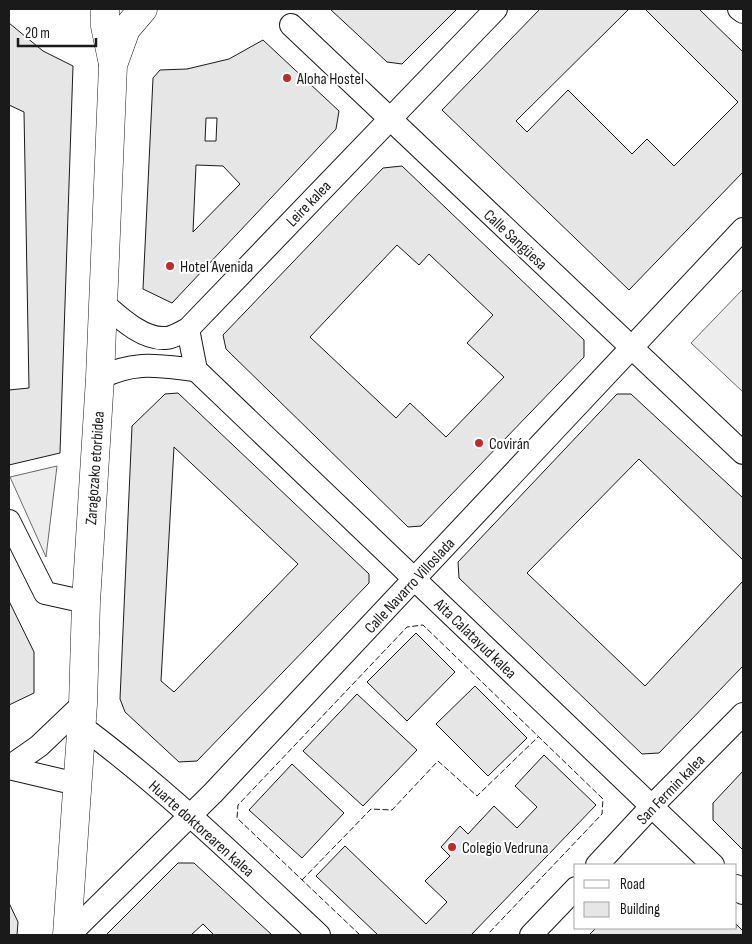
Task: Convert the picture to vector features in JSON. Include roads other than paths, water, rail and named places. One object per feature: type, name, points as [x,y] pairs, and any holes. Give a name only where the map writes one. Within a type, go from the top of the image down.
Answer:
[{"type":"main road","points":[[105,9],[105,26],[114,65]]},
{"type":"main road","name":"Zaragozako etorbidea","points":[[68,935],[104,304],[114,65],[126,29],[143,9]]},
{"type":"street","name":"Leire kalea","points":[[104,304],[122,319],[147,334],[166,339],[188,329],[388,119],[496,9]]},
{"type":"street","points":[[739,9],[743,12]]},
{"type":"street","name":"Calle Sangüesa","points":[[291,25],[388,119],[743,453]]},
{"type":"street","name":"Calle Navarro Villoslada","points":[[68,935],[190,815],[416,579],[743,228]]},
{"type":"street","points":[[100,378],[119,369],[144,365],[196,370],[188,329]]},
{"type":"street","name":"Aita Calatayud kalea","points":[[196,370],[712,864]]},
{"type":"street","points":[[9,522],[45,593],[86,602]]},
{"type":"street","name":"San Fermin kalea","points":[[598,864],[743,714]]},
{"type":"street","points":[[9,767],[82,715]]},
{"type":"street","name":"Huarte doktorearen kalea","points":[[82,715],[120,755],[190,815],[319,935]]},
{"type":"street","points":[[9,767],[78,784]]},
{"type":"street","points":[[531,935],[574,890]]},
{"type":"place","name":"Aloha Hostel","points":[[287,78]]},
{"type":"place","name":"Hotel Avenida","points":[[170,266]]},
{"type":"place","name":"Covirán","points":[[479,443]]},
{"type":"place","name":"Colegio Vedruna","points":[[452,847]]}]
